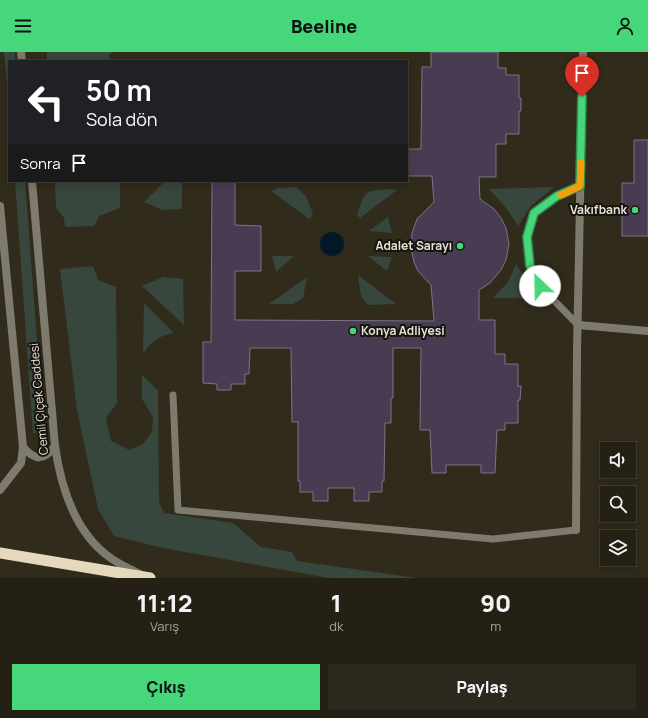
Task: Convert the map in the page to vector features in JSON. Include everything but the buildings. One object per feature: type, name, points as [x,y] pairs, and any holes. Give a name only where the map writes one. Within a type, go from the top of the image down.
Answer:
[{"type":"highway","points":[[0,553],[148,578]]},
{"type":"street","points":[[576,530],[583,52]]},
{"type":"street","name":"Cemil Çiçek Caddesi","points":[[32,182],[55,446],[61,481],[65,493],[83,529],[94,542],[112,559],[148,578]]},
{"type":"street","name":"Cemil Çiçek Caddesi","points":[[0,206],[23,447],[21,463],[0,490]]},
{"type":"street","points":[[578,325],[648,331]]},
{"type":"street","points":[[23,447],[34,457],[42,458],[49,454],[55,446]]},
{"type":"lane","points":[[578,325],[540,286],[530,266],[527,237],[534,213],[557,196],[580,186]]},
{"type":"lane","points":[[173,395],[178,510],[492,539],[576,530]]},
{"type":"green space","points":[[4,52],[15,52],[15,60],[8,60],[8,96]]},
{"type":"green space","points":[[47,52],[113,52],[109,55],[109,60],[47,60]]},
{"type":"green space","points":[[15,182],[25,182],[44,433],[33,433]]},
{"type":"green space","points":[[55,182],[120,182],[120,208],[99,216],[94,226],[65,227],[64,218],[56,208]]},
{"type":"green space","points":[[164,182],[182,182],[182,209],[163,210],[144,202]]},
{"type":"green space","points":[[296,187],[306,196],[313,214],[309,219],[271,191],[278,188]]},
{"type":"green space","points":[[554,187],[531,206],[518,226],[506,208],[489,189]]},
{"type":"green space","points":[[376,190],[397,190],[360,218],[357,215],[364,196],[367,193]]},
{"type":"green space","points":[[388,217],[392,233],[369,231]]},
{"type":"green space","points":[[272,256],[294,256],[276,272]]},
{"type":"green space","points":[[368,256],[392,257],[387,271]]},
{"type":"green space","points":[[516,264],[527,281],[543,298],[493,298],[508,282]]},
{"type":"green space","points":[[93,266],[98,280],[116,287],[117,403],[106,418],[111,441],[129,450],[143,444],[152,432],[153,417],[142,399],[142,375],[158,390],[159,502],[164,513],[233,523],[261,547],[292,552],[297,561],[417,578],[329,578],[163,548],[114,536],[98,509],[77,410],[60,269]]},
{"type":"green space","points":[[358,275],[396,304],[368,305],[361,296]]},
{"type":"green space","points":[[163,277],[183,279],[184,325],[142,286]]},
{"type":"green space","points":[[307,277],[303,298],[293,304],[269,304]]},
{"type":"green space","points":[[144,303],[174,333],[156,340],[143,354]]},
{"type":"water","points":[[332,232],[341,235],[344,244],[341,253],[332,256],[323,253],[320,244],[323,235]]},
{"type":"slow traffic","points":[[561,195],[580,186],[581,163]]},
{"type":"place","name":"Vakıfbank","points":[[635,210]]},
{"type":"place","name":"Adalet Sarayı","points":[[460,246]]},
{"type":"place","name":"Konya Adliyesi","points":[[353,331]]},
{"type":"route","points":[[540,286],[530,266],[527,237],[534,213],[557,196],[580,186],[582,97]]}]
